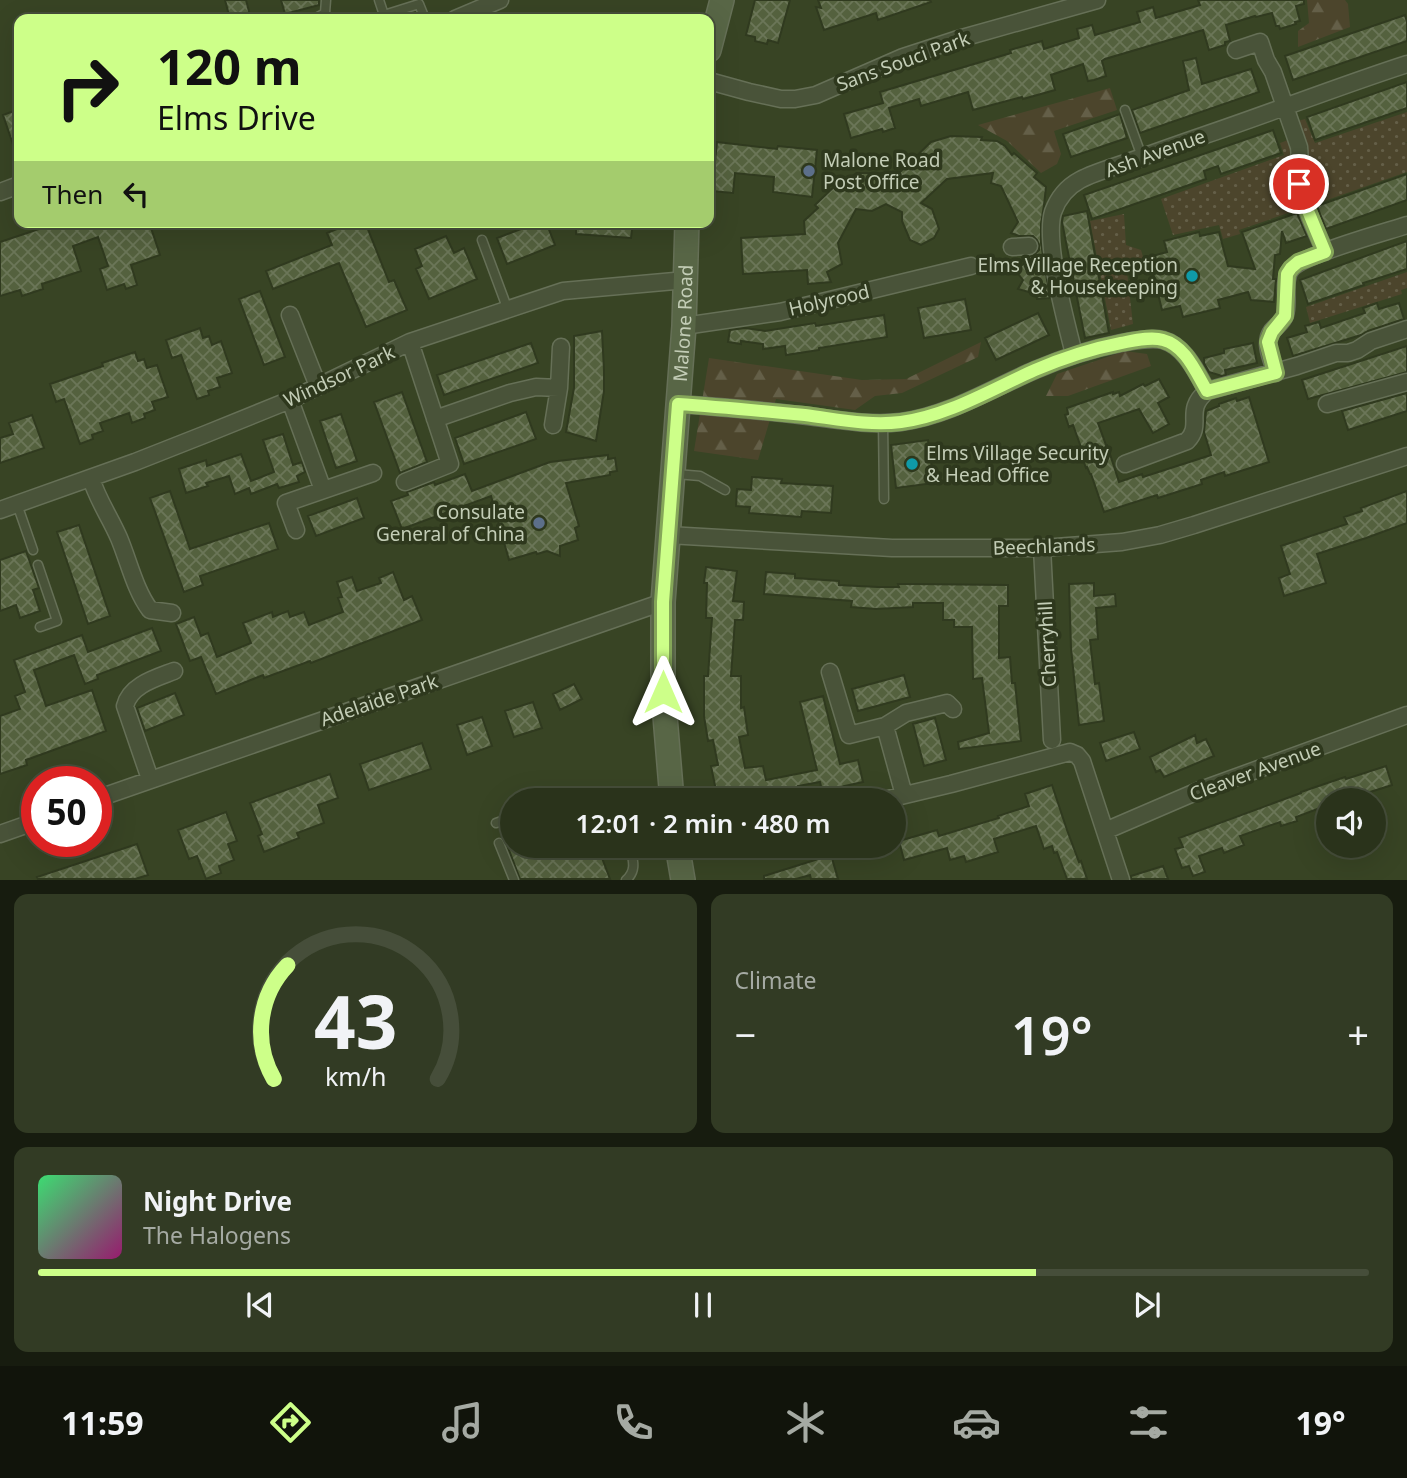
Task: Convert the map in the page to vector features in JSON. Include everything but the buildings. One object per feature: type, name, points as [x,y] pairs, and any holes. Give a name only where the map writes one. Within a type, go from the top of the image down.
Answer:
[{"type":"main road","points":[[714,31],[722,0]]},
{"type":"main road","name":"Malone Road","points":[[671,788],[663,692],[663,602],[684,326],[687,228]]},
{"type":"main road","points":[[683,858],[683,880]]},
{"type":"street","points":[[467,14],[499,0]]},
{"type":"street","name":"Sans Souci Park","points":[[714,82],[781,99],[816,95],[904,57],[1097,0]]},
{"type":"street","points":[[1236,50],[1259,42],[1273,72],[1299,147],[1301,194],[1325,252]]},
{"type":"street","name":"Ash Avenue","points":[[1074,354],[1056,276],[1042,245],[1059,198],[1068,188],[1082,179],[1142,157],[1407,64]]},
{"type":"street","points":[[1276,373],[1268,342],[1272,332],[1285,316],[1287,274],[1291,268],[1298,262],[1407,225]]},
{"type":"street","points":[[1012,247],[1042,245]]},
{"type":"street","name":"Holyrood","points":[[684,326],[780,312],[971,266]]},
{"type":"street","name":"Windsor Park","points":[[0,510],[206,435],[290,400],[410,342],[563,291],[686,280]]},
{"type":"street","points":[[290,315],[318,386]]},
{"type":"street","points":[[1125,464],[1187,441],[1194,435],[1194,408],[1207,391],[1276,373],[1336,353],[1348,353],[1371,341],[1407,329]]},
{"type":"street","points":[[678,404],[744,408],[883,423],[902,422],[965,402],[1074,354],[1139,339],[1163,340],[1182,351],[1207,391]]},
{"type":"street","points":[[405,482],[450,464],[410,342]]},
{"type":"street","points":[[553,425],[559,388],[561,347]]},
{"type":"street","points":[[1327,404],[1407,382]]},
{"type":"street","points":[[435,419],[510,393],[536,387],[559,388]]},
{"type":"street","points":[[290,400],[323,490]]},
{"type":"street","name":"Beechlands","points":[[668,535],[892,548],[1042,548],[1122,542],[1160,535],[1407,456]]},
{"type":"street","points":[[296,530],[286,503],[373,473]]},
{"type":"street","points":[[91,478],[118,536],[142,599],[150,610],[172,613]]},
{"type":"street","name":"Cherryhill","points":[[1042,548],[1052,740]]},
{"type":"street","name":"Adelaide Park","points":[[112,793],[663,602]]},
{"type":"street","points":[[150,779],[125,706],[127,699],[136,690],[174,671]]},
{"type":"street","points":[[830,671],[849,735],[885,726],[906,713],[947,703],[953,709]]},
{"type":"street","name":"Cleaver Avenue","points":[[1105,831],[1198,791],[1407,715]]},
{"type":"street","points":[[885,726],[902,788]]},
{"type":"street","points":[[906,795],[1070,752],[1082,761],[1121,880]]},
{"type":"street","points":[[0,834],[21,827]]},
{"type":"lane","points":[[387,14],[419,4],[423,14]]},
{"type":"lane","points":[[1125,110],[1142,157]]},
{"type":"lane","points":[[482,240],[508,310]]},
{"type":"lane","points":[[883,423],[884,499]]},
{"type":"lane","points":[[673,474],[700,476],[725,490]]},
{"type":"lane","points":[[17,504],[33,550]]},
{"type":"lane","points":[[38,565],[57,621],[40,627]]},
{"type":"lane","points":[[496,823],[500,822]]},
{"type":"lane","points":[[499,843],[514,880]]},
{"type":"lane","points":[[626,880],[634,868],[632,858]]},
{"type":"green space","points":[[1307,0],[1345,0],[1348,4],[1350,27],[1298,47],[1298,31],[1309,23]]},
{"type":"green space","points":[[1110,88],[1117,110],[1054,131],[1061,154],[1057,164],[1041,173],[1007,141],[978,125]]},
{"type":"green space","points":[[1407,112],[1407,172],[1313,205],[1307,181],[1308,146],[1298,121],[1305,119],[1315,143]]},
{"type":"green space","points":[[1288,140],[1293,152],[1300,209],[1239,230],[1240,234],[1223,239],[1219,225],[1173,235],[1161,199],[1284,155],[1280,143]]},
{"type":"green space","points":[[1124,214],[1126,245],[1141,250],[1146,267],[1127,272],[1133,324],[1111,330],[1090,221]]},
{"type":"green space","points":[[1407,272],[1407,288],[1401,290],[1402,294],[1310,323],[1306,307]]},
{"type":"green space","points":[[981,342],[978,357],[902,393],[875,396],[855,410],[776,399],[758,460],[694,451],[709,358],[862,380],[906,379]]},
{"type":"green space","points":[[1125,351],[1147,354],[1151,366],[1068,396],[1046,396],[1057,374]]},
{"type":"place","name":"Malone Road Post Office","points":[[809,171]]},
{"type":"place","name":"Elms Village Reception & Housekeeping","points":[[1192,276]]},
{"type":"place","name":"Elms Village Security & Head Office","points":[[912,464]]},
{"type":"place","name":"Consulate General of China","points":[[539,523]]},
{"type":"route","points":[[663,692],[663,602],[678,404],[744,408],[863,422],[902,422],[965,402],[1074,354],[1139,339],[1163,340],[1182,351],[1207,391],[1276,373],[1268,342],[1272,332],[1285,316],[1287,274],[1298,262],[1325,252],[1299,184]]}]
